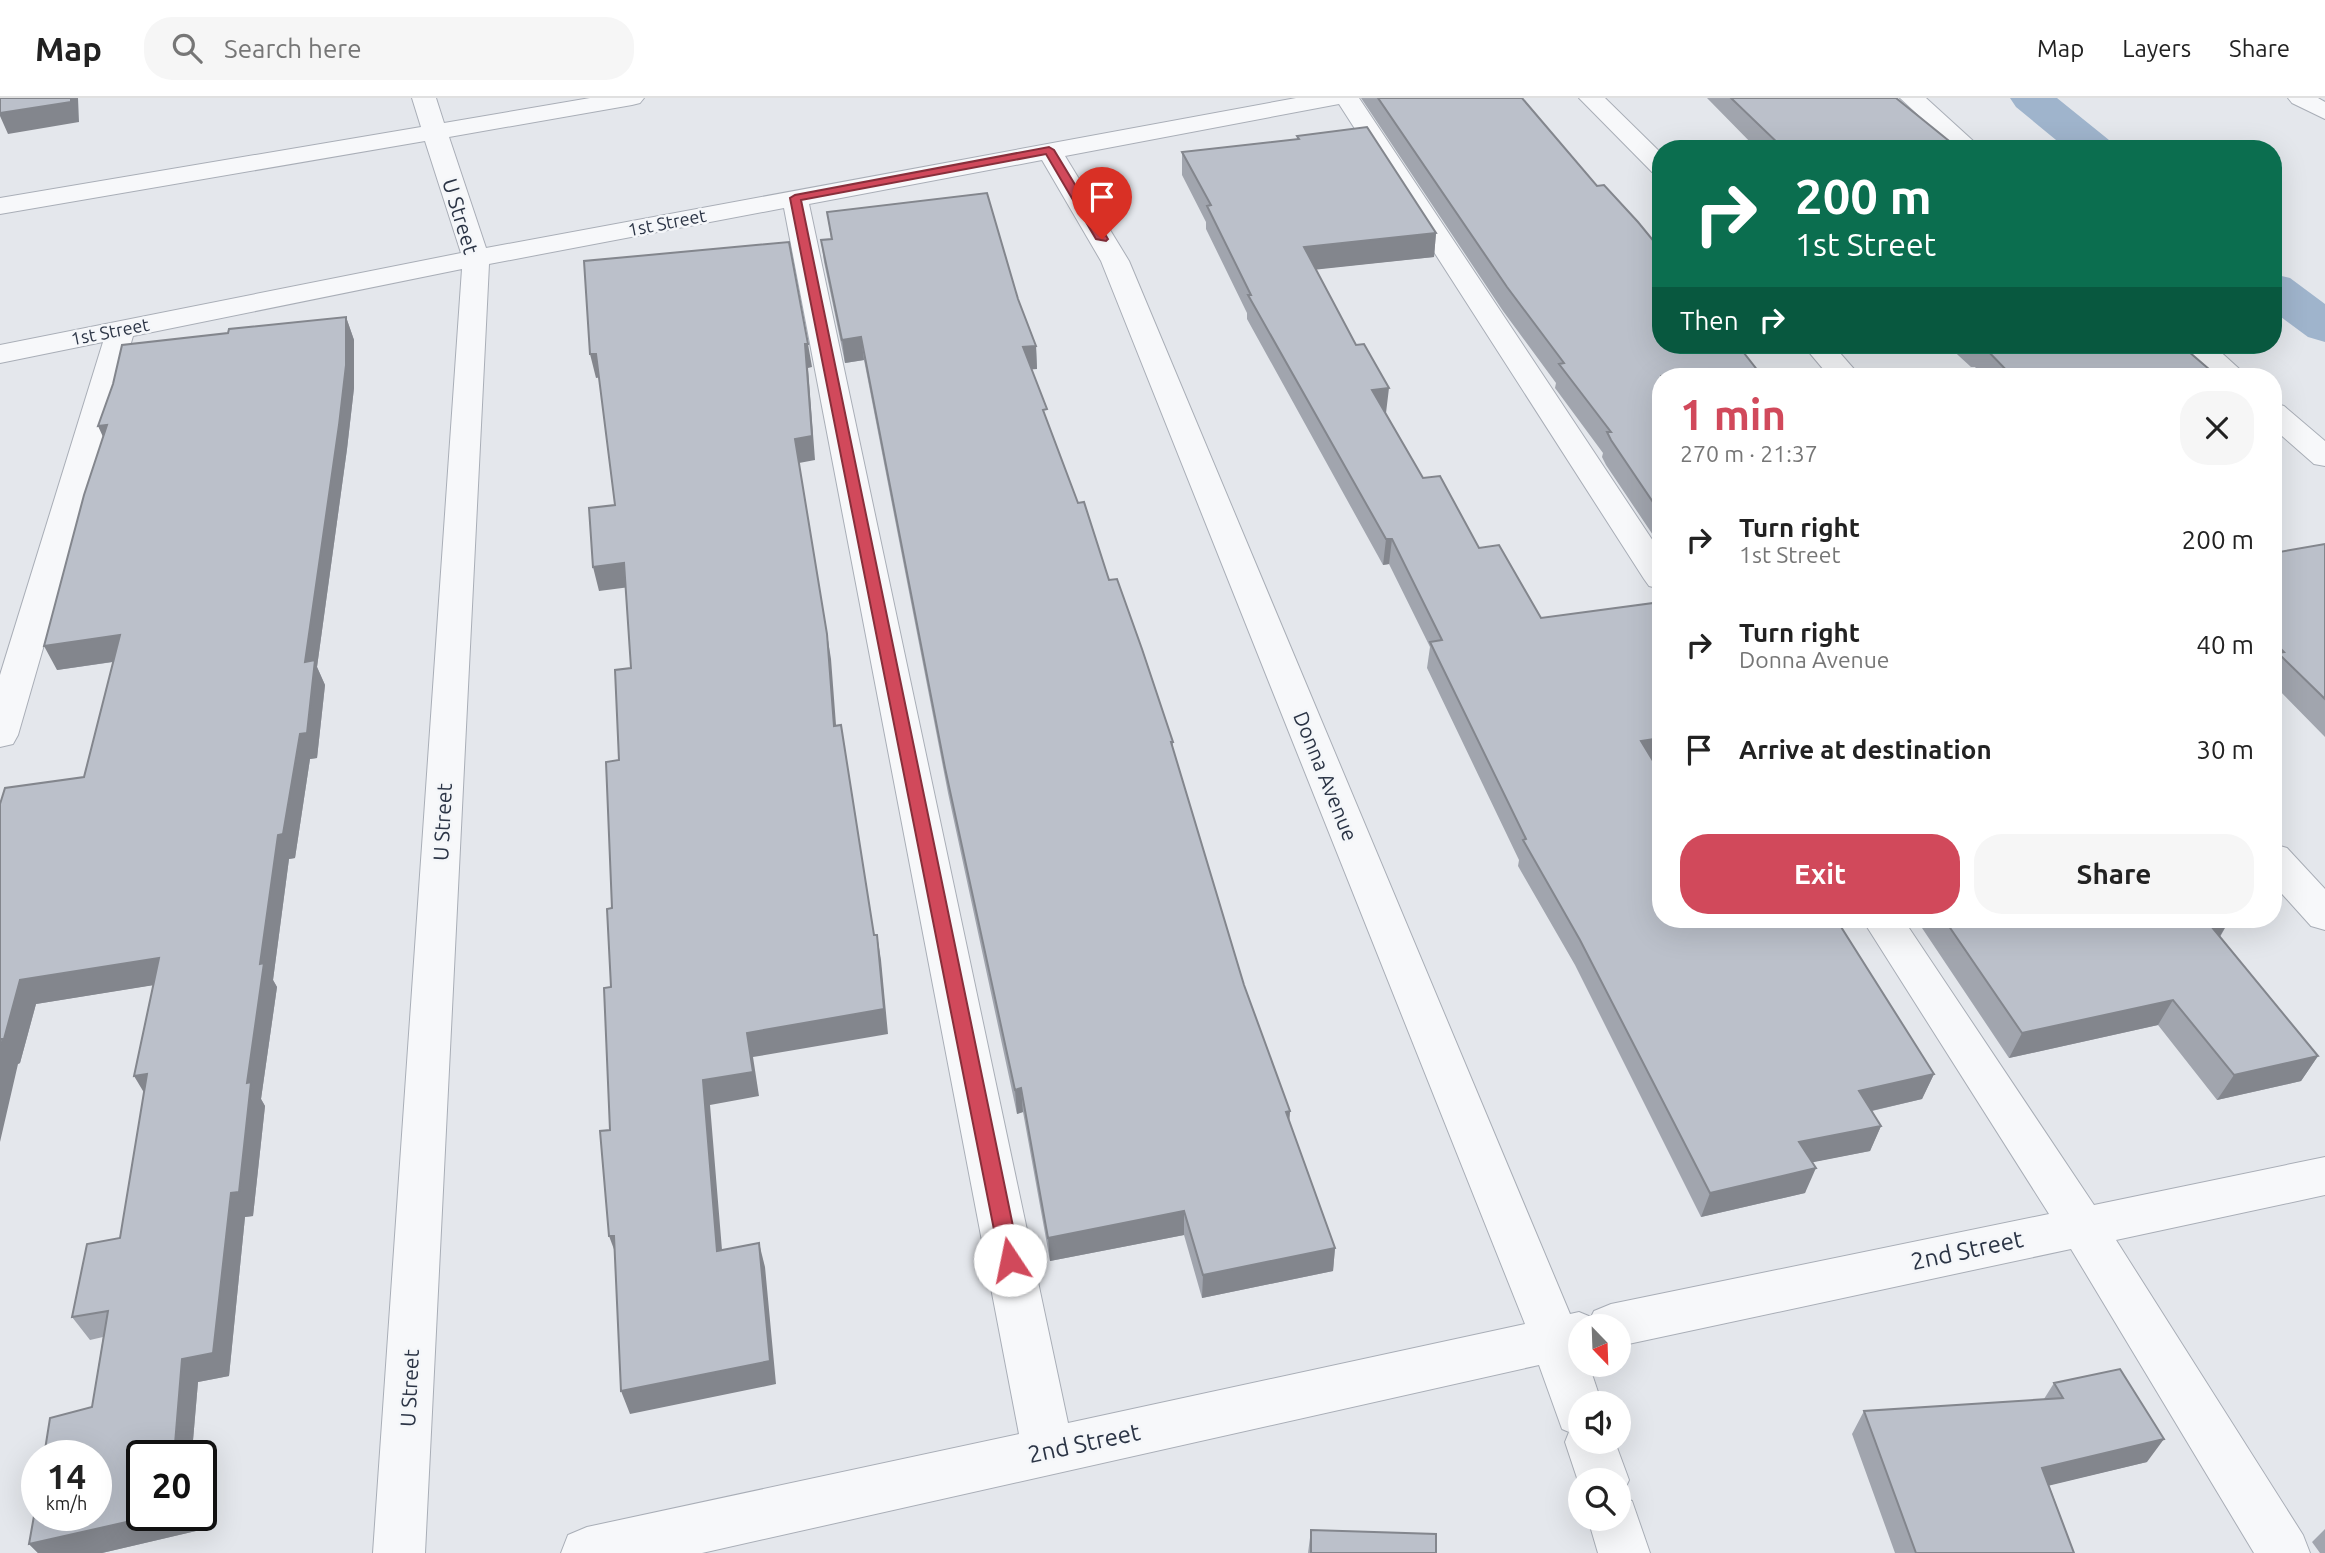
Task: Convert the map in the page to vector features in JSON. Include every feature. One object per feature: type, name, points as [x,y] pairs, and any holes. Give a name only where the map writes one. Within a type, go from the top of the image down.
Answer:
[{"type":"street","points":[[0,206],[430,115],[632,98]]},
{"type":"street","name":"1st Street","points":[[0,354],[475,258],[1335,98]]},
{"type":"street","points":[[1347,98],[1652,565]]},
{"type":"street","points":[[1591,98],[1652,158]]},
{"type":"street","points":[[1912,98],[1960,140]]},
{"type":"street","points":[[2300,98],[2325,112]]},
{"type":"street","name":"U Street","points":[[399,1553],[475,258],[430,115]]},
{"type":"street","name":"Donna Avenue","points":[[1049,150],[1115,261],[1568,1337]]},
{"type":"street","points":[[795,198],[1048,1451]]},
{"type":"street","points":[[0,735],[121,329]]},
{"type":"street","points":[[1825,354],[1838,368]]},
{"type":"street","points":[[2206,354],[2223,368]]},
{"type":"street","points":[[2282,420],[2325,457]]},
{"type":"street","points":[[2282,868],[2325,915]]},
{"type":"street","points":[[1888,928],[2082,1226],[2284,1553]]},
{"type":"street","name":"2nd Street","points":[[1631,1322],[2325,1176]]},
{"type":"street","name":"2nd Street","points":[[587,1553],[1568,1337]]},
{"type":"street","points":[[1618,1531],[1624,1553]]},
{"type":"building","points":[[0,98],[71,98],[71,102],[0,113]]},
{"type":"building","points":[[1378,98],[1522,98],[1597,186],[1604,185],[1652,239],[1652,354],[1745,354],[1756,368],[1652,368],[1652,501],[1611,440],[1607,432],[1611,432],[1559,364],[1564,363],[1507,287]]},
{"type":"building","points":[[1731,98],[1896,98],[1948,140],[1775,140]]},
{"type":"building","points":[[1367,127],[1436,233],[1304,247],[1356,345],[1364,344],[1389,388],[1372,390],[1423,478],[1440,476],[1479,548],[1499,545],[1541,618],[1652,603],[1652,739],[1641,741],[1652,759],[1652,928],[1842,928],[1934,1074],[1859,1091],[1881,1126],[1799,1142],[1816,1168],[1710,1193],[1580,940],[1523,840],[1526,839],[1430,642],[1442,640],[1392,539],[1386,539],[1248,295],[1251,295],[1207,206],[1211,205],[1182,152],[1299,139],[1297,136]]},
{"type":"building","points":[[987,193],[1018,299],[1036,346],[1023,347],[1047,409],[1043,410],[1078,503],[1084,502],[1109,580],[1117,579],[1142,649],[1173,742],[1244,985],[1290,1111],[1286,1112],[1335,1248],[1203,1275],[1184,1211],[1048,1238],[1021,1088],[1015,1090],[945,768],[861,337],[842,340],[821,240],[832,239],[827,212]]},
{"type":"building","points":[[789,242],[808,344],[805,344],[812,436],[795,439],[827,634],[834,726],[841,725],[874,935],[877,935],[884,1009],[747,1033],[753,1072],[703,1080],[717,1251],[759,1243],[770,1361],[621,1391],[614,1236],[609,1236],[600,1131],[610,1130],[604,988],[611,987],[607,909],[612,908],[606,762],[619,760],[615,670],[631,668],[624,563],[593,567],[589,508],[615,505],[596,354],[590,354],[584,261]]},
{"type":"building","points":[[346,317],[346,365],[305,662],[315,660],[307,733],[300,734],[283,834],[278,835],[247,1083],[251,1082],[239,1192],[231,1193],[213,1353],[182,1359],[175,1440],[126,1440],[126,1522],[112,1525],[112,1440],[47,1440],[50,1418],[92,1407],[108,1311],[72,1317],[87,1244],[120,1238],[147,1074],[134,1076],[159,958],[20,980],[0,1045],[0,804],[5,788],[84,777],[120,635],[44,646],[84,495],[107,425],[98,426],[113,384],[122,345],[228,333],[229,329]]},
{"type":"building","points":[[1991,354],[2191,354],[2208,368],[2004,368]]},
{"type":"building","points":[[2325,544],[2325,699],[2282,657],[2282,551]]},
{"type":"building","points":[[1950,928],[2213,928],[2318,1056],[2234,1075],[2173,1000],[2022,1033]]},
{"type":"building","points":[[2120,1369],[2164,1439],[2042,1468],[2074,1553],[1916,1553],[1864,1411],[2063,1398],[2054,1383]]},
{"type":"building","points":[[1311,1530],[1436,1534],[1436,1553],[1311,1553]]},
{"type":"building","points":[[31,1531],[87,1531],[29,1544]]},
{"type":"waterway","points":[[2031,98],[2083,140]]},
{"type":"waterway","points":[[2282,295],[2325,327]]},
{"type":"route","points":[[1010,1260],[795,198],[1049,150],[1102,239]]}]
